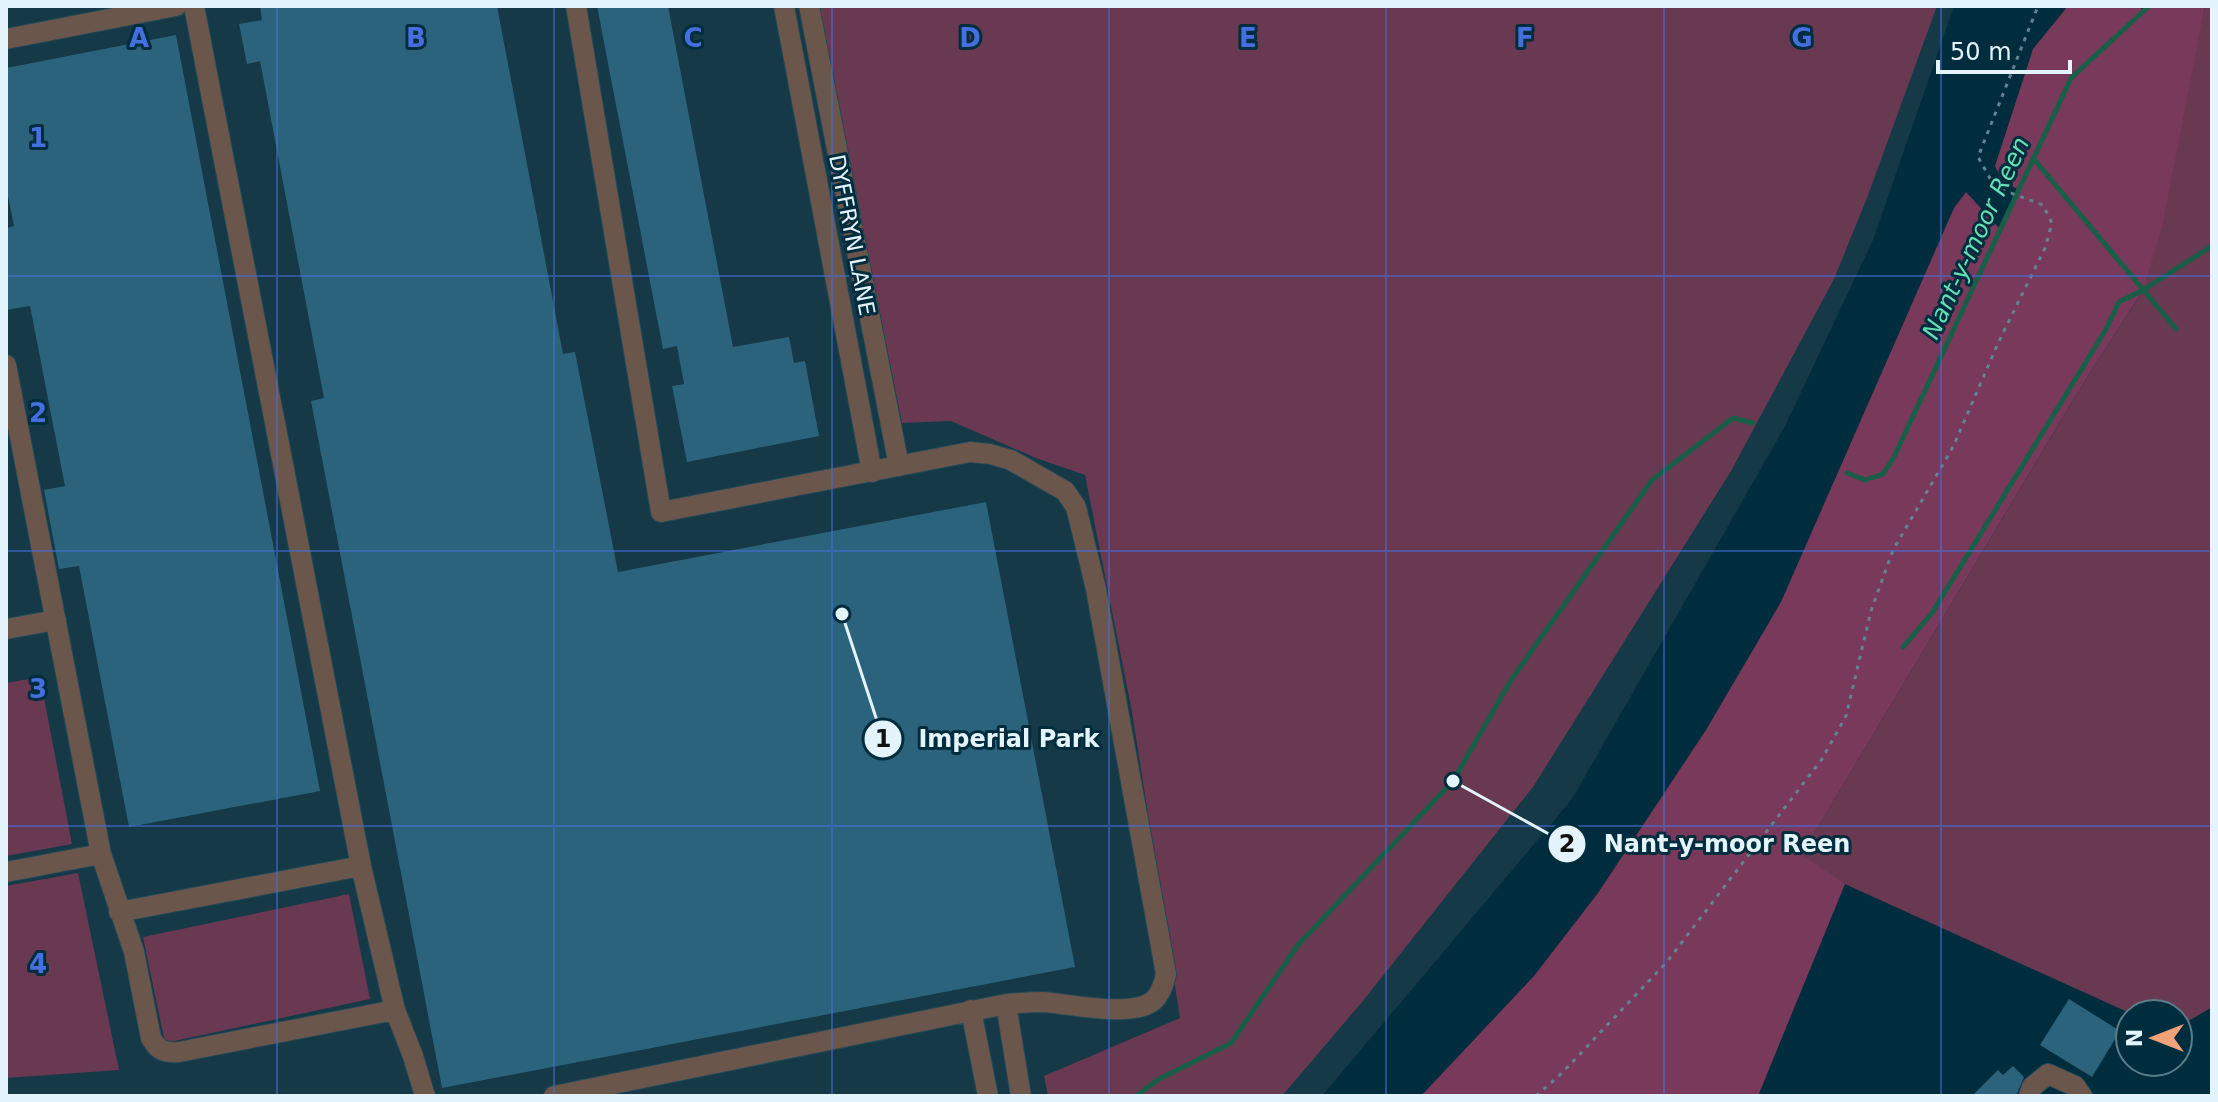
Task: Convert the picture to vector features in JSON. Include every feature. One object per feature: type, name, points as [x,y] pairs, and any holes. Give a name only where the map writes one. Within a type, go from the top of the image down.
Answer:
[{"type":"lane","points":[[6,39],[139,10],[176,6]]},
{"type":"lane","points":[[194,6],[361,866],[395,1010],[425,1096]]},
{"type":"lane","points":[[554,1096],[1006,1004],[1041,1002],[1123,1009],[1137,1007],[1152,1002],[1164,985],[1166,963],[1096,589],[1076,507],[1065,491],[1011,460],[970,452],[661,512],[576,6]]},
{"type":"lane","name":"DYFFRYN LANE","points":[[784,6],[872,472]]},
{"type":"lane","name":"DYFFRYN LANE","points":[[809,6],[899,466]]},
{"type":"lane","points":[[6,365],[101,854],[134,952],[151,1038],[161,1052],[179,1052],[395,1010]]},
{"type":"lane","points":[[6,629],[56,620]]},
{"type":"lane","points":[[6,872],[101,854]]},
{"type":"lane","points":[[119,912],[361,866]]},
{"type":"lane","points":[[1006,1004],[1021,1096]]},
{"type":"lane","points":[[971,1010],[988,1096]]},
{"type":"lane","points":[[2029,1096],[2032,1087],[2048,1074],[2075,1086],[2082,1096]]},
{"type":"path","points":[[1536,1096],[1561,1074],[1666,963],[1822,759],[1846,716],[1871,611],[1893,550],[1953,447],[1999,341],[2045,248],[2052,223],[2043,205],[1995,187],[1978,157],[2038,6]]},
{"type":"shaded area","points":[[6,6],[1954,6],[1873,240],[1784,428],[1572,799],[1322,1096],[6,1096]]},
{"type":"shaded area","points":[[818,6],[1937,6],[1834,279],[1731,471],[1533,787],[1362,1002],[1282,1096],[1048,1096],[1044,1076],[1180,1018],[1132,712],[1085,475],[1036,458],[951,421],[902,423]]},
{"type":"shaded area","points":[[2068,6],[2137,6],[2142,9],[2149,6],[2205,6],[2162,227],[2143,290],[2076,395],[1808,844],[1793,849],[1845,884],[1758,1096],[1421,1096],[1534,976],[1598,893],[1706,730],[1781,602],[1954,208],[1966,192],[2000,229],[2019,190],[2002,181],[1995,166],[2033,49]]},
{"type":"shaded area","points":[[2205,6],[2212,6],[2212,1010],[2194,1018],[2194,998],[2114,998],[2114,1006],[1836,880],[1792,849],[1808,844],[2076,395],[2143,290]]},
{"type":"shaded area","points":[[40,677],[72,844],[6,856],[6,683]]},
{"type":"shaded area","points":[[78,873],[119,1070],[6,1078],[6,886]]},
{"type":"shaded area","points":[[349,894],[370,999],[165,1043],[143,937]]},
{"type":"building","points":[[260,6],[497,6],[563,354],[575,352],[618,572],[986,502],[1075,967],[442,1088],[311,401],[324,398],[260,61],[247,64],[239,24],[262,20]]},
{"type":"building","points":[[597,6],[668,6],[733,347],[789,337],[794,363],[805,361],[819,436],[687,462],[672,386],[684,384],[677,346],[663,349]]},
{"type":"building","points":[[176,35],[320,791],[129,827],[79,566],[59,569],[44,490],[65,486],[30,306],[6,310],[6,228],[14,226],[6,186],[6,68]]},
{"type":"building","points":[[2069,999],[2114,1027],[2114,1041],[2092,1077],[2040,1045]]},
{"type":"building","points":[[2013,1066],[2024,1077],[2016,1096],[1972,1096],[1998,1070],[2003,1075]]},
{"type":"waterway","name":"Nant-y-moor Reen","points":[[1847,473],[1865,480],[1883,474],[1894,457],[2071,78],[2149,6]]},
{"type":"waterway","points":[[2033,158],[2176,329]]},
{"type":"waterway","points":[[1903,647],[1932,613],[2105,331],[2119,302],[2212,246]]},
{"type":"waterway","name":"Nant-y-moor Reen","points":[[1136,1096],[1159,1079],[1231,1043],[1298,945],[1453,781],[1511,680],[1652,480],[1733,418],[1753,423]]},
{"type":"place","name":"Imperial Park","points":[[842,614]]},
{"type":"place","name":"Nant-y-moor Reen","points":[[1453,781]]}]
